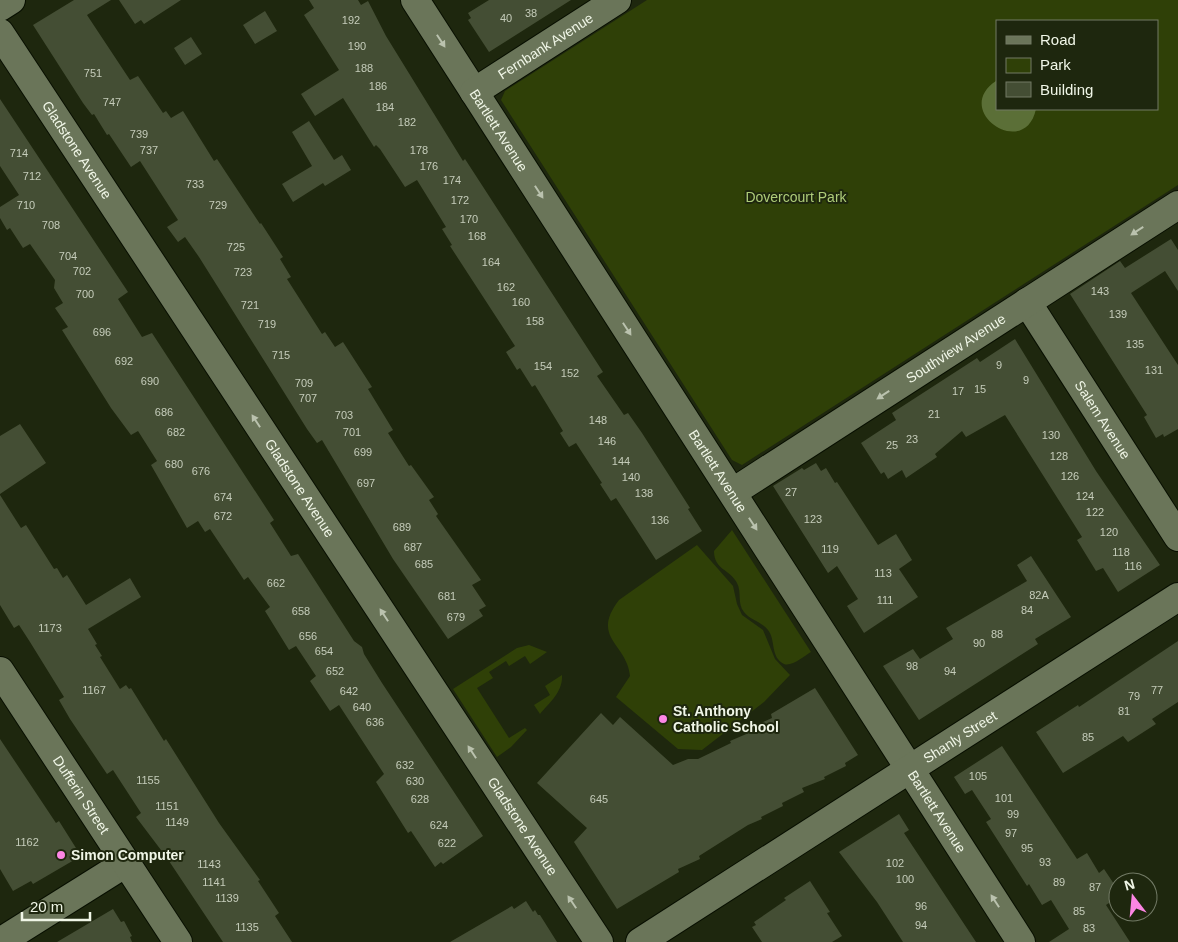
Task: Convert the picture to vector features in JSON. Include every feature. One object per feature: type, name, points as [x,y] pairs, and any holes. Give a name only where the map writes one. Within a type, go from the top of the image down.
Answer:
[{"type":"street","points":[[0,7],[11,0]]},
{"type":"street","name":"Bartlett Avenue","points":[[415,0],[1021,942]]},
{"type":"street","name":"Fernbank Avenue","points":[[474,92],[617,0]]},
{"type":"street","name":"Gladstone Avenue","points":[[0,34],[599,942]]},
{"type":"street","name":"Southview Avenue","points":[[733,492],[1178,205]]},
{"type":"street","name":"Salem Avenue","points":[[1027,302],[1178,537]]},
{"type":"street","name":"Shanly Street","points":[[640,942],[1178,597]]},
{"type":"street","name":"Dufferin Street","points":[[0,671],[178,942]]},
{"type":"street","points":[[0,942],[126,863]]},
{"type":"green space","name":"Dovercourt Park","points":[[647,0],[1178,0],[1178,185],[742,465],[732,460],[501,100],[505,91]]},
{"type":"green space","points":[[732,530],[811,652],[794,663],[787,665],[780,661],[775,653],[768,630],[744,612],[737,583],[717,562],[714,551]]},
{"type":"green space","points":[[697,545],[733,586],[737,604],[742,615],[763,630],[775,659],[790,675],[764,702],[702,750],[678,749],[616,697],[630,676],[623,656],[612,640],[608,623],[611,613],[619,600]]},
{"type":"green space","points":[[529,645],[547,652],[530,664],[525,656],[509,666],[506,661],[489,672],[493,678],[477,688],[509,738],[525,728],[527,730],[511,747],[497,757],[453,689],[517,648]]},
{"type":"green space","points":[[562,675],[558,692],[540,714],[534,705],[550,695],[545,686]]},
{"type":"shaded area","points":[[996,81],[996,110],[1036,110],[1029,124],[1019,131],[1007,131],[995,126],[986,117],[982,105],[984,93]]},
{"type":"building","points":[[74,0],[111,0],[87,15],[130,80],[138,76],[163,113],[166,111],[171,118],[183,111],[214,161],[217,159],[283,257],[280,259],[291,277],[287,279],[322,334],[325,332],[335,347],[343,342],[372,387],[368,389],[393,430],[388,433],[409,466],[411,465],[434,497],[429,500],[438,514],[436,516],[481,580],[472,585],[486,606],[479,610],[483,616],[448,639],[393,559],[322,440],[317,443],[307,429],[199,257],[185,237],[178,242],[167,227],[178,220],[140,161],[131,167],[94,114],[92,115],[83,103],[33,25]]},
{"type":"building","points":[[119,0],[181,0],[144,24],[141,20],[135,24]]},
{"type":"building","points":[[309,0],[358,0],[361,5],[368,1],[386,36],[463,161],[465,159],[603,372],[597,376],[624,415],[628,413],[642,433],[690,508],[688,509],[702,531],[656,560],[616,498],[611,501],[600,484],[602,483],[576,443],[569,447],[560,433],[563,431],[535,385],[532,387],[520,368],[517,370],[506,352],[515,346],[450,246],[452,245],[442,229],[446,227],[417,180],[405,187],[380,149],[376,145],[374,147],[343,98],[315,116],[301,94],[339,70],[304,15],[314,8]]},
{"type":"building","points":[[489,0],[571,0],[489,52],[468,20],[471,18],[468,13]]},
{"type":"building","points":[[265,11],[277,31],[255,44],[243,25]]},
{"type":"building","points":[[191,37],[202,54],[185,65],[174,48]]},
{"type":"building","points":[[0,99],[128,292],[118,299],[142,337],[152,333],[274,520],[270,523],[291,556],[298,554],[354,641],[362,647],[364,654],[382,683],[483,836],[443,864],[441,862],[435,867],[411,831],[408,833],[376,782],[384,774],[339,705],[330,711],[310,681],[316,676],[296,646],[289,650],[265,611],[270,607],[248,577],[244,580],[210,529],[205,532],[198,521],[187,528],[151,465],[157,461],[138,431],[131,435],[111,408],[62,330],[68,327],[55,308],[63,303],[54,288],[55,280],[30,244],[23,248],[10,228],[7,230],[0,218],[0,207],[19,195],[0,166]]},
{"type":"building","points":[[309,121],[334,160],[342,155],[351,170],[325,186],[323,183],[293,202],[282,184],[312,166],[292,132]]},
{"type":"building","points":[[1171,239],[1178,250],[1178,291],[1165,271],[1131,293],[1178,365],[1178,429],[1164,437],[1163,434],[1156,438],[1144,417],[1147,415],[1070,294],[1120,261],[1125,268]]},
{"type":"building","points":[[1015,339],[1096,471],[1160,565],[1118,592],[1103,568],[1096,571],[1077,540],[1082,537],[1005,415],[966,437],[962,431],[935,454],[937,457],[906,478],[902,470],[888,479],[884,472],[881,474],[861,443],[896,420],[892,413],[977,358],[980,362]]},
{"type":"building","points":[[20,424],[46,463],[0,494],[0,436]]},
{"type":"building","points":[[816,463],[821,471],[826,468],[835,483],[837,482],[878,545],[896,534],[912,560],[899,569],[918,597],[864,633],[847,606],[858,599],[837,566],[828,573],[773,486],[802,468],[804,470]]},
{"type":"building","points":[[0,495],[21,528],[26,525],[54,569],[57,568],[63,578],[67,575],[86,605],[130,578],[141,597],[88,629],[97,644],[95,645],[102,656],[100,657],[120,689],[126,685],[129,689],[131,688],[164,741],[166,739],[219,823],[260,880],[258,881],[279,913],[275,916],[292,942],[223,942],[167,858],[136,817],[141,813],[113,770],[107,774],[70,719],[59,700],[64,697],[19,625],[14,628],[0,605]]},
{"type":"building","points":[[1031,556],[1071,617],[1035,639],[1038,644],[919,720],[883,666],[913,649],[920,659],[953,639],[946,628],[1027,581],[1017,565]]},
{"type":"building","points":[[1178,641],[1178,702],[1152,719],[1156,724],[1128,742],[1123,736],[1063,773],[1036,732],[1078,705],[1079,707]]},
{"type":"building","points":[[815,688],[858,755],[845,763],[846,766],[824,777],[825,779],[802,788],[804,792],[782,803],[783,806],[748,825],[699,856],[700,859],[678,869],[679,872],[617,909],[574,842],[587,828],[537,783],[601,713],[613,725],[620,717],[673,765],[688,759],[698,759],[731,743],[730,741],[751,732],[750,728],[772,718],[771,714]]},
{"type":"building","points":[[0,739],[56,823],[59,821],[81,856],[33,884],[31,881],[13,891],[0,869]]},
{"type":"building","points":[[1002,746],[1077,859],[1087,853],[1099,873],[1104,869],[1108,875],[1108,904],[1106,905],[1108,908],[1108,922],[1117,922],[1130,942],[1049,942],[1069,929],[1051,900],[1042,905],[1029,884],[1027,886],[986,822],[991,819],[972,790],[965,794],[954,777]]},
{"type":"building","points":[[899,814],[909,830],[904,833],[976,942],[903,942],[877,902],[839,852]]},
{"type":"building","points":[[810,881],[830,912],[827,913],[842,936],[832,942],[762,942],[752,927],[756,925],[754,922],[786,900],[784,898]]},
{"type":"building","points":[[526,901],[533,912],[535,910],[540,915],[557,942],[450,942],[512,906],[514,909]]},
{"type":"building","points":[[113,909],[121,922],[124,921],[132,936],[130,937],[132,942],[57,942]]},
{"type":"place","name":"St. Anthony Catholic School","points":[[663,719]]},
{"type":"place","name":"Simon Computer","points":[[61,855]]}]
